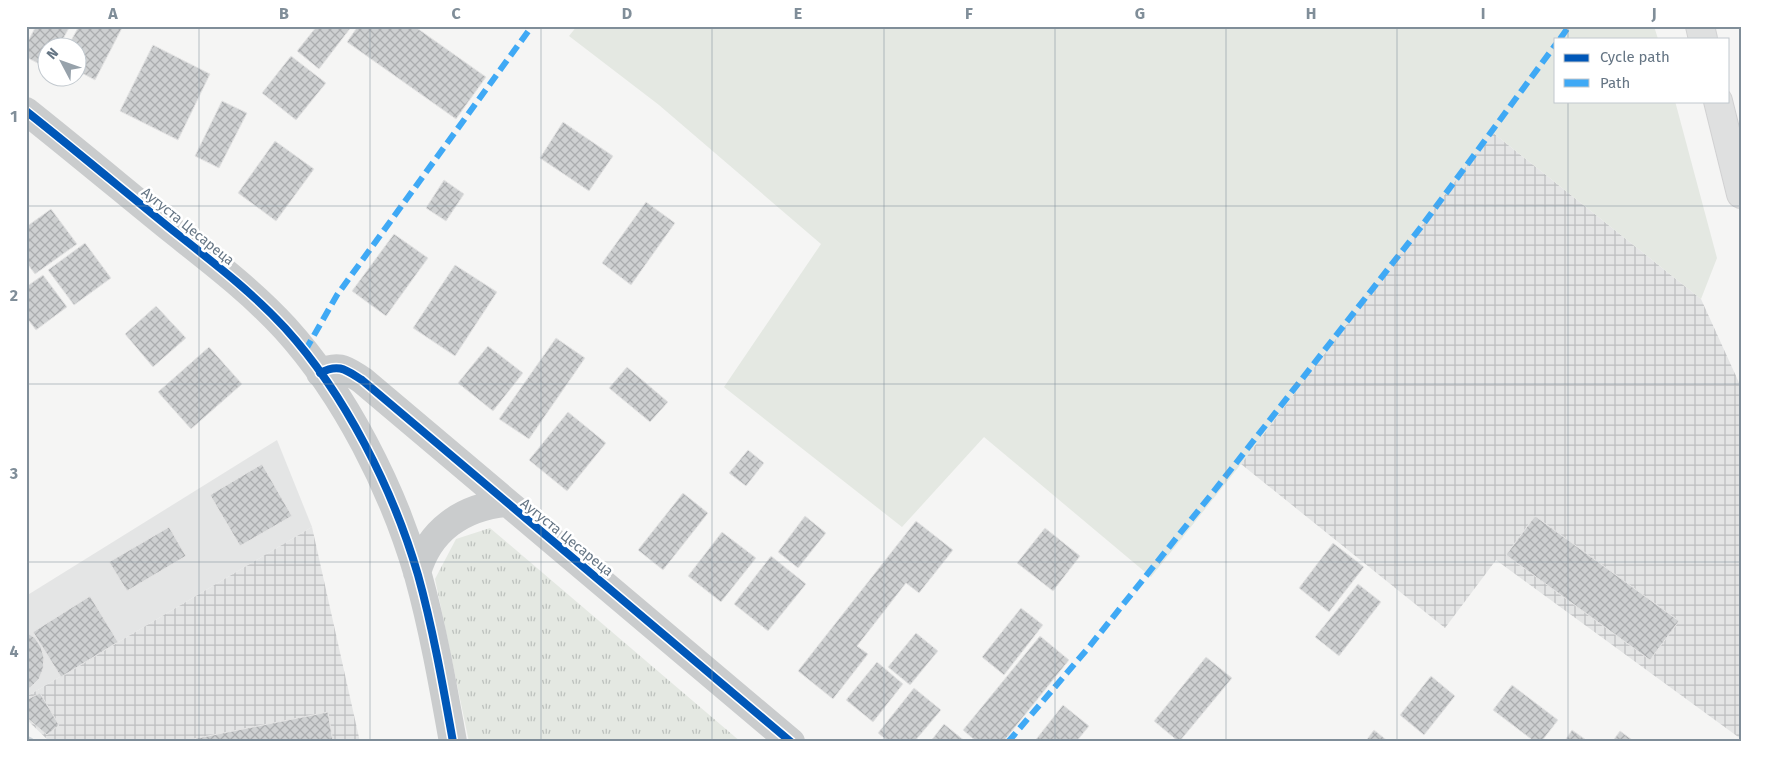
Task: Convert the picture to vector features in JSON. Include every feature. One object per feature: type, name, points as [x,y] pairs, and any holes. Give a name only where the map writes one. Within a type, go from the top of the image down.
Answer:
[{"type":"main road","points":[[1718,102],[1741,194]]},
{"type":"street","name":"Аугуста Цесареца","points":[[26,111],[234,280],[305,351],[339,400],[373,462],[397,517],[417,573],[432,631],[453,742]]},
{"type":"street","name":"Аугуста Цесареца","points":[[320,373],[331,368],[343,369],[362,380],[791,742]]},
{"type":"street","points":[[417,573],[430,543],[445,526],[474,509],[506,503]]},
{"type":"shaded area","points":[[1492,132],[1701,299],[1741,387],[1741,739],[1496,560],[1445,628],[1241,464]]},
{"type":"shaded area","points":[[277,440],[312,527],[26,697],[26,596]]},
{"type":"shaded area","points":[[312,527],[360,742],[50,742],[26,719],[26,697]]},
{"type":"green space","points":[[577,26],[1654,26],[1658,38],[1554,38],[1554,102],[1675,102],[1717,258],[1701,299],[1492,132],[1241,464],[1151,577],[984,437],[902,527],[724,387],[821,244],[659,105],[569,36]]},
{"type":"green space","points":[[490,528],[741,742],[469,742],[435,579],[456,539]]},
{"type":"building","points":[[36,26],[70,26],[63,38],[38,38],[38,63],[26,57],[26,45]]},
{"type":"building","points":[[79,26],[123,26],[95,80],[88,76],[88,38],[72,38]]},
{"type":"building","points":[[317,26],[352,26],[319,69],[297,51]]},
{"type":"building","points":[[358,26],[414,26],[486,77],[456,119],[347,42]]},
{"type":"building","points":[[153,45],[210,74],[178,140],[120,111]]},
{"type":"building","points":[[291,56],[326,83],[296,120],[262,93]]},
{"type":"building","points":[[222,101],[247,113],[219,168],[195,156]]},
{"type":"building","points":[[563,122],[613,156],[589,191],[540,158]]},
{"type":"building","points":[[275,141],[314,169],[276,221],[238,193]]},
{"type":"building","points":[[444,180],[464,194],[446,221],[426,208]]},
{"type":"building","points":[[646,202],[675,223],[631,285],[602,263]]},
{"type":"building","points":[[51,209],[77,244],[35,274],[26,262],[26,227]]},
{"type":"building","points":[[394,234],[428,258],[386,316],[352,291]]},
{"type":"building","points":[[85,243],[111,278],[74,305],[48,270]]},
{"type":"building","points":[[455,265],[497,292],[455,356],[413,328]]},
{"type":"building","points":[[43,275],[67,307],[36,330],[26,317],[26,287]]},
{"type":"building","points":[[156,306],[186,338],[153,367],[125,334]]},
{"type":"building","points":[[556,338],[585,358],[529,439],[499,419]]},
{"type":"building","points":[[488,346],[523,373],[493,411],[458,383]]},
{"type":"building","points":[[209,347],[242,384],[191,429],[158,392]]},
{"type":"building","points":[[627,367],[668,402],[650,422],[609,388]]},
{"type":"building","points":[[568,412],[606,443],[567,491],[529,460]]},
{"type":"building","points":[[748,450],[764,463],[746,486],[729,473]]},
{"type":"building","points":[[262,464],[292,516],[240,546],[210,495]]},
{"type":"building","points":[[683,493],[708,513],[663,570],[638,550]]},
{"type":"building","points":[[805,516],[826,533],[798,568],[778,552]]},
{"type":"building","points":[[1535,516],[1679,621],[1650,660],[1506,555]]},
{"type":"building","points":[[916,521],[953,550],[919,593],[906,583],[857,646],[868,654],[833,699],[798,671]]},
{"type":"building","points":[[169,527],[186,556],[127,591],[109,562]]},
{"type":"building","points":[[1045,528],[1080,556],[1053,591],[1017,563]]},
{"type":"building","points":[[722,532],[756,558],[721,602],[688,576]]},
{"type":"building","points":[[1333,543],[1364,567],[1329,612],[1299,588]]},
{"type":"building","points":[[771,556],[806,584],[768,631],[734,604]]},
{"type":"building","points":[[1358,584],[1381,602],[1339,656],[1315,637]]},
{"type":"building","points":[[90,596],[118,642],[61,677],[33,632]]},
{"type":"building","points":[[1021,608],[1043,625],[1004,675],[982,657]]},
{"type":"building","points":[[26,632],[35,638],[41,647],[44,658],[43,669],[39,679],[26,690]]},
{"type":"building","points":[[916,633],[938,651],[910,685],[888,667]]},
{"type":"building","points":[[1040,636],[1069,660],[1003,742],[977,742],[963,730]]},
{"type":"building","points":[[1206,657],[1232,678],[1179,742],[1154,721]]},
{"type":"building","points":[[877,662],[903,684],[873,722],[846,700]]},
{"type":"building","points":[[1431,676],[1455,696],[1424,735],[1400,715]]},
{"type":"building","points":[[1512,685],[1558,720],[1541,742],[1535,742],[1493,710]]},
{"type":"building","points":[[914,688],[941,710],[914,742],[889,742],[878,733]]},
{"type":"building","points":[[40,693],[59,725],[47,735],[26,717],[26,700]]},
{"type":"building","points":[[1063,705],[1089,726],[1076,742],[1034,742]]},
{"type":"building","points":[[328,712],[333,742],[183,742],[183,741]]},
{"type":"building","points":[[944,724],[966,742],[930,742]]},
{"type":"building","points":[[1374,730],[1389,742],[1365,742]]},
{"type":"building","points":[[1572,730],[1589,742],[1564,742]]},
{"type":"building","points":[[1620,731],[1635,742],[1612,742]]},
{"type":"waterway","points":[[26,740],[30,742]]},
{"type":"marked path","points":[[305,351],[337,295],[532,26]]},
{"type":"marked path","points":[[1561,38],[1569,26]]},
{"type":"marked path","points":[[1008,742],[1089,647],[1218,486],[1421,227],[1554,47]]},
{"type":"cycle path","points":[[26,111],[215,264],[272,314],[307,354],[328,382],[365,444],[381,476],[408,542],[428,616],[453,742]]},
{"type":"cycle path","points":[[320,373],[337,368],[347,371],[362,380],[791,742]]}]
